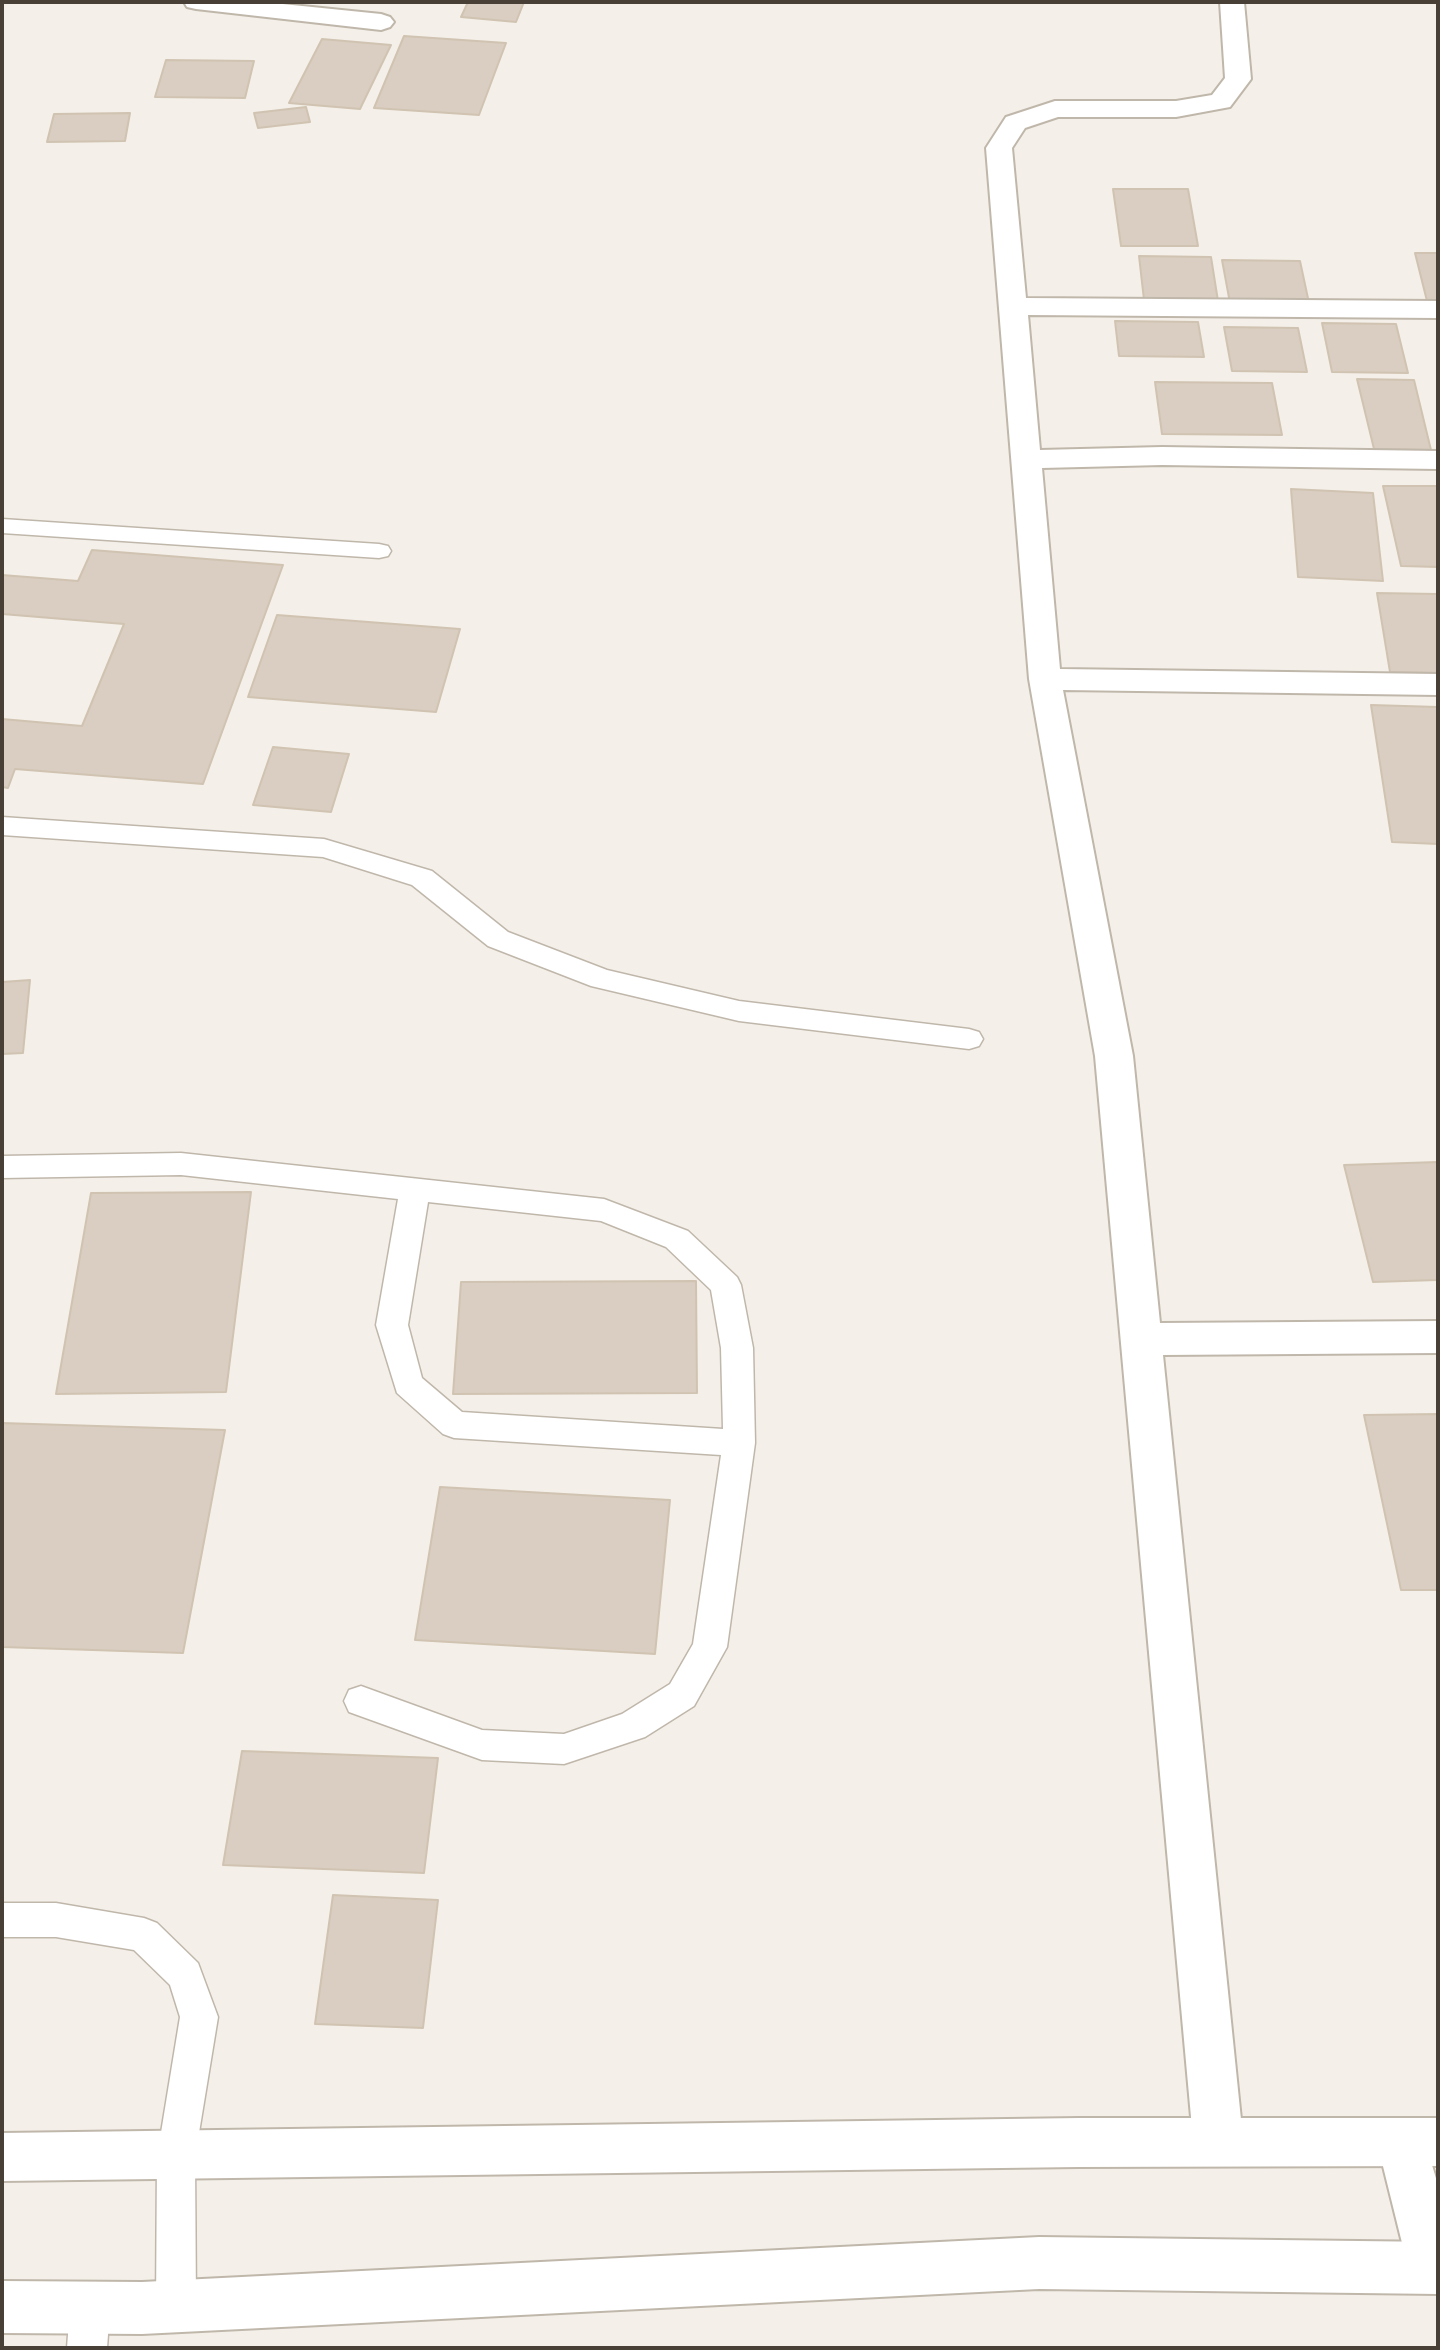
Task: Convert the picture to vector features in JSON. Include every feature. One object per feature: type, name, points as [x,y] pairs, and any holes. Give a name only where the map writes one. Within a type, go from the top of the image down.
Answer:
[{"type":"street","points":[[196,2],[381,22]]},
{"type":"street","points":[[1217,2139],[1114,1056],[1045,679],[999,148],[1015,123],[1055,109],[1177,110],[1221,102],[1238,79],[1231,2]]},
{"type":"street","points":[[1013,306],[1377,312],[1438,310]]},
{"type":"street","points":[[1024,459],[1162,456],[1438,460]]},
{"type":"street","points":[[1045,679],[1438,685]]},
{"type":"street","points":[[1143,1339],[1438,1338]]},
{"type":"street","points":[[2,2157],[176,2157],[1217,2139],[1420,2142],[1436,2267],[1040,2263],[176,2306],[89,2328],[2,2307]]},
{"type":"lane","points":[[2,526],[379,551]]},
{"type":"lane","points":[[2,826],[324,848],[422,878],[498,939],[601,979],[739,1011],[969,1039]]},
{"type":"lane","points":[[2,1167],[181,1164],[604,1210],[677,1239],[726,1285],[737,1348],[738,1443],[710,1647],[682,1695],[633,1726],[564,1749],[482,1745],[361,1701]]},
{"type":"lane","points":[[415,1189],[391,1325],[408,1384],[454,1425],[738,1443]]},
{"type":"lane","points":[[2,1920],[56,1920],[144,1935],[185,1975],[199,2017],[176,2157],[176,2306]]},
{"type":"building","points":[[468,2],[524,2],[516,22],[461,17]]},
{"type":"building","points":[[404,36],[506,43],[479,115],[374,108]]},
{"type":"building","points":[[322,39],[391,45],[360,109],[289,103]]},
{"type":"building","points":[[166,60],[254,61],[245,98],[155,97]]},
{"type":"building","points":[[306,107],[310,122],[258,128],[254,113]]},
{"type":"building","points":[[130,113],[125,141],[47,142],[54,114]]},
{"type":"building","points":[[1113,189],[1188,189],[1198,246],[1121,246]]},
{"type":"building","points":[[1415,253],[1438,253],[1438,301],[1427,301]]},
{"type":"building","points":[[1139,256],[1211,257],[1218,301],[1144,300]]},
{"type":"building","points":[[1222,260],[1300,261],[1309,303],[1230,303]]},
{"type":"building","points":[[1115,321],[1198,322],[1204,357],[1119,356]]},
{"type":"building","points":[[1322,323],[1396,324],[1408,373],[1332,372]]},
{"type":"building","points":[[1224,327],[1298,328],[1307,372],[1232,371]]},
{"type":"building","points":[[1357,379],[1414,380],[1431,450],[1374,449]]},
{"type":"building","points":[[1155,382],[1272,383],[1282,435],[1162,434]]},
{"type":"building","points":[[1383,486],[1438,486],[1438,567],[1401,566]]},
{"type":"building","points":[[1291,489],[1373,493],[1383,581],[1298,577]]},
{"type":"building","points":[[92,550],[283,565],[203,784],[15,769],[8,788],[2,787],[2,719],[82,726],[124,624],[2,614],[2,575],[78,581]]},
{"type":"building","points":[[1377,593],[1438,594],[1438,673],[1390,672]]},
{"type":"building","points":[[277,615],[460,629],[436,712],[248,697]]},
{"type":"building","points":[[1371,705],[1438,707],[1438,844],[1392,842]]},
{"type":"building","points":[[273,747],[349,754],[331,812],[253,805]]},
{"type":"building","points":[[30,980],[23,1053],[2,1054],[2,982]]},
{"type":"building","points":[[1438,1162],[1438,1280],[1373,1282],[1344,1165]]},
{"type":"building","points":[[251,1192],[226,1392],[56,1394],[91,1193]]},
{"type":"building","points":[[696,1281],[697,1393],[453,1394],[461,1282]]},
{"type":"building","points":[[1438,1414],[1438,1590],[1401,1590],[1364,1415]]},
{"type":"building","points":[[2,1423],[225,1430],[183,1653],[2,1647]]},
{"type":"building","points":[[440,1487],[670,1500],[655,1654],[415,1640]]},
{"type":"building","points":[[242,1751],[438,1758],[424,1873],[223,1865]]},
{"type":"building","points":[[333,1895],[438,1900],[423,2028],[315,2024]]}]
